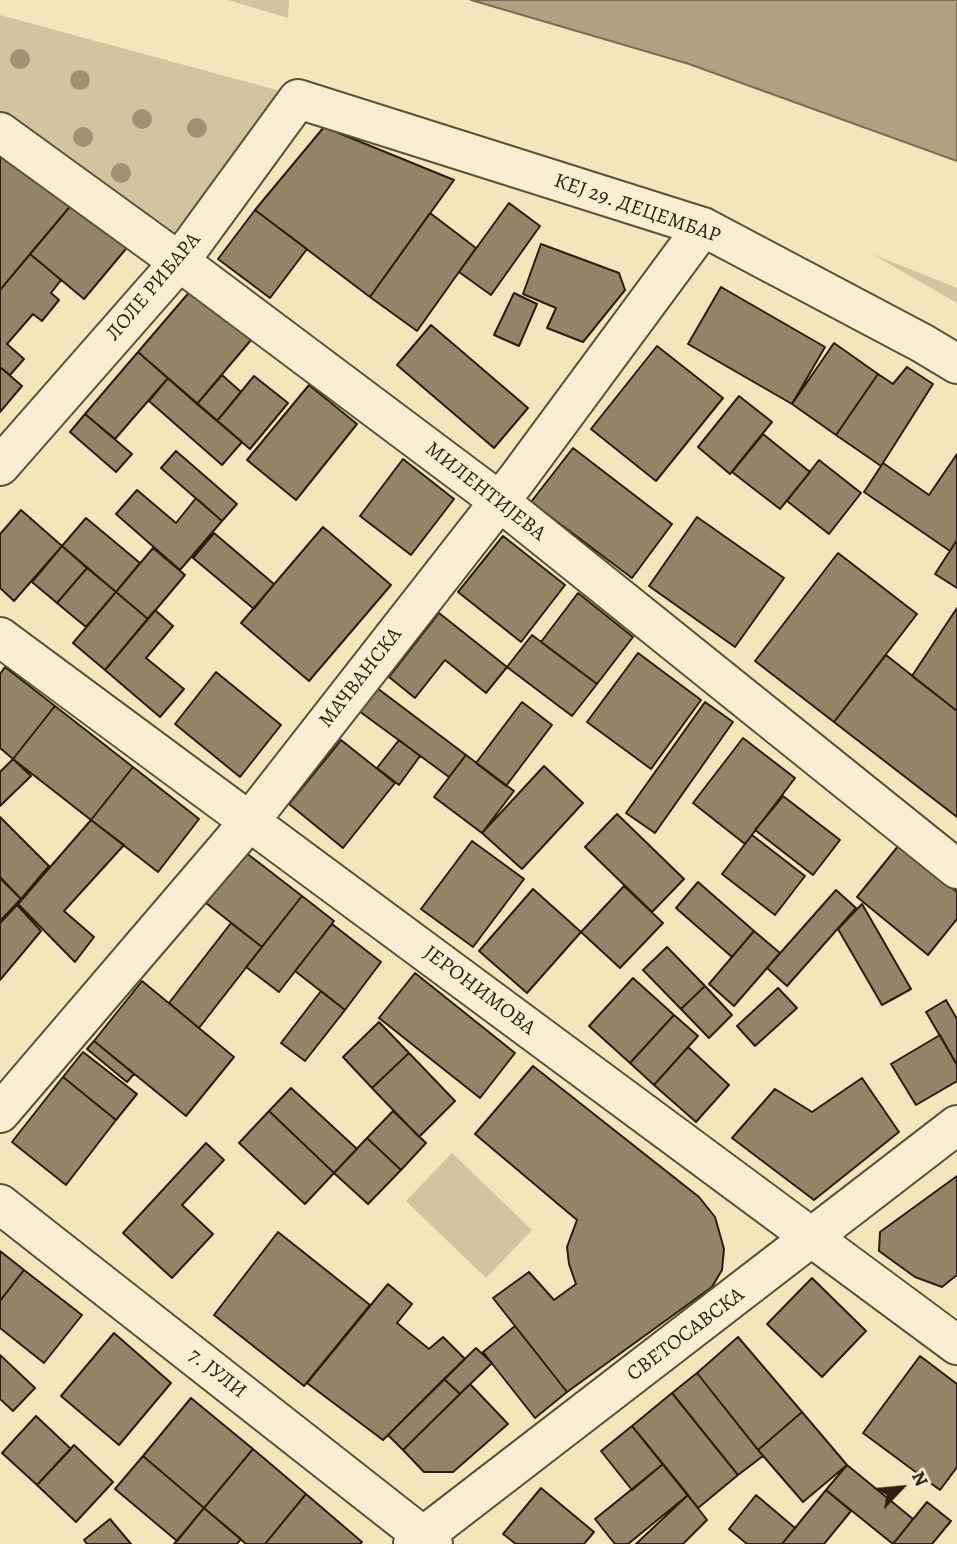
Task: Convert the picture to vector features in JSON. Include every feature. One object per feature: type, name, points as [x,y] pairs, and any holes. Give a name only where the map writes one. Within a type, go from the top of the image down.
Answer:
[{"type":"street","name":"КЕЈ 29. ДЕЦЕМБАР","points":[[298,100],[703,227],[957,364]]},
{"type":"street","name":"ЛОЛЕ РИБАРА","points":[[0,466],[179,262],[298,100]]},
{"type":"street","name":"МИЛЕНТИЈЕВА","points":[[0,132],[499,501],[957,869]]},
{"type":"street","name":"МАЧВАНСКА","points":[[0,1113],[249,822],[499,501],[703,227]]},
{"type":"street","name":"ЈЕРОНИМОВА","points":[[0,637],[957,1345]]},
{"type":"street","name":"СВЕТОСАВСКА","points":[[423,1541],[957,1125]]},
{"type":"street","name":"7. ЈУЛИ","points":[[0,1205],[423,1541]]},
{"type":"shaded area","points":[[228,0],[289,0],[288,18]]},
{"type":"shaded area","points":[[471,0],[957,0],[957,161],[689,64]]},
{"type":"shaded area","points":[[0,15],[284,92],[164,245],[0,127]]},
{"type":"shaded area","points":[[872,254],[957,288],[957,303]]},
{"type":"shaded area","points":[[452,1153],[532,1230],[486,1278],[406,1201]]},
{"type":"building","points":[[324,127],[454,180],[370,297],[255,210]]},
{"type":"building","points":[[0,145],[73,203],[0,290]]},
{"type":"building","points":[[73,203],[130,244],[84,299],[30,254]]},
{"type":"building","points":[[509,203],[540,226],[491,295],[459,272]]},
{"type":"building","points":[[255,210],[307,249],[270,298],[218,259]]},
{"type":"building","points":[[430,213],[476,248],[417,331],[370,297]]},
{"type":"building","points":[[541,244],[619,273],[625,290],[583,342],[547,328],[556,308],[523,294]]},
{"type":"building","points":[[30,254],[61,280],[51,293],[59,300],[42,321],[33,314],[7,344],[24,359],[10,375],[0,367],[0,290]]},
{"type":"building","points":[[721,287],[825,347],[792,404],[688,344]]},
{"type":"building","points":[[192,289],[251,340],[197,404],[138,352]]},
{"type":"building","points":[[514,293],[537,304],[519,346],[494,335]]},
{"type":"building","points":[[431,325],[528,408],[494,448],[397,365]]},
{"type":"building","points":[[834,343],[878,374],[836,435],[792,404]]},
{"type":"building","points":[[657,346],[723,398],[656,481],[591,429]]},
{"type":"building","points":[[138,352],[168,378],[115,439],[85,414]]},
{"type":"building","points":[[0,367],[22,386],[0,412]]},
{"type":"building","points":[[907,367],[933,384],[881,466],[836,435],[878,374],[893,384]]},
{"type":"building","points":[[222,375],[241,392],[217,421],[197,404]]},
{"type":"building","points":[[254,376],[288,403],[250,449],[217,421]]},
{"type":"building","points":[[168,378],[242,442],[222,465],[149,401]]},
{"type":"building","points":[[309,385],[357,424],[296,500],[247,460]]},
{"type":"building","points":[[739,396],[772,422],[730,474],[698,447]]},
{"type":"building","points":[[85,414],[132,454],[116,472],[70,432]]},
{"type":"building","points":[[763,434],[810,472],[780,509],[732,472]]},
{"type":"building","points":[[573,448],[672,524],[632,578],[531,502]]},
{"type":"building","points":[[176,451],[237,504],[222,521],[161,468]]},
{"type":"building","points":[[957,454],[957,540],[950,551],[864,492],[883,463],[929,495]]},
{"type":"building","points":[[403,459],[454,499],[411,555],[360,516]]},
{"type":"building","points":[[819,460],[861,493],[829,534],[787,501]]},
{"type":"building","points":[[137,490],[176,523],[196,498],[222,521],[180,570],[116,514]]},
{"type":"building","points":[[21,510],[62,546],[14,601],[0,588],[0,534]]},
{"type":"building","points":[[697,517],[784,578],[735,647],[649,586]]},
{"type":"building","points":[[86,518],[140,563],[116,592],[62,546]]},
{"type":"building","points":[[323,527],[391,585],[309,681],[241,623]]},
{"type":"building","points":[[214,533],[274,584],[254,609],[193,558]]},
{"type":"building","points":[[503,536],[565,585],[521,642],[458,592]]},
{"type":"building","points":[[957,540],[957,588],[935,574]]},
{"type":"building","points":[[62,546],[87,568],[57,603],[32,582]]},
{"type":"building","points":[[153,548],[185,575],[148,619],[116,592]]},
{"type":"building","points":[[838,553],[917,614],[834,722],[755,661]]},
{"type":"building","points":[[87,568],[116,592],[86,627],[57,603]]},
{"type":"building","points":[[116,592],[148,619],[105,670],[73,643]]},
{"type":"building","points":[[578,593],[633,637],[597,684],[541,642]]},
{"type":"building","points":[[957,608],[957,711],[912,676]]},
{"type":"building","points":[[155,610],[173,626],[146,658],[184,689],[160,717],[105,670]]},
{"type":"building","points":[[439,613],[507,667],[486,693],[445,660],[415,698],[389,677]]},
{"type":"building","points":[[532,635],[597,684],[572,716],[507,667]]},
{"type":"building","points":[[638,653],[701,700],[651,769],[587,722]]},
{"type":"building","points":[[886,655],[957,711],[957,817],[834,722]]},
{"type":"building","points":[[5,667],[55,706],[13,759],[0,748],[0,674]]},
{"type":"building","points":[[216,672],[281,725],[240,777],[175,724]]},
{"type":"building","points":[[377,688],[466,755],[449,777],[359,711]]},
{"type":"building","points":[[522,702],[552,725],[506,786],[476,763]]},
{"type":"building","points":[[705,702],[733,722],[655,833],[626,813]]},
{"type":"building","points":[[55,706],[133,767],[91,820],[13,759]]},
{"type":"building","points":[[743,738],[795,778],[745,844],[693,803]]},
{"type":"building","points":[[341,740],[395,783],[343,848],[289,804]]},
{"type":"building","points":[[399,740],[420,756],[399,785],[377,768]]},
{"type":"building","points":[[466,755],[514,791],[482,833],[434,797]]},
{"type":"building","points":[[13,759],[31,776],[0,806],[0,772]]},
{"type":"building","points":[[544,766],[583,803],[522,869],[482,833]]},
{"type":"building","points":[[133,767],[199,819],[158,872],[91,820]]},
{"type":"building","points":[[783,796],[840,840],[813,875],[755,830]]},
{"type":"building","points":[[617,814],[684,879],[652,912],[585,847]]},
{"type":"building","points":[[0,817],[49,866],[21,899],[0,877]]},
{"type":"building","points":[[91,820],[124,845],[64,911],[94,937],[75,962],[18,904]]},
{"type":"building","points":[[752,835],[805,876],[775,915],[722,874]]},
{"type":"building","points":[[472,841],[524,879],[473,947],[421,909]]},
{"type":"building","points":[[899,845],[957,892],[957,919],[928,955],[857,897]]},
{"type":"building","points":[[245,852],[302,896],[262,947],[206,903]]},
{"type":"building","points":[[0,878],[21,899],[0,921]]},
{"type":"building","points":[[698,882],[754,931],[732,957],[676,908]]},
{"type":"building","points":[[624,886],[663,923],[620,968],[581,932]]},
{"type":"building","points":[[533,889],[581,932],[527,993],[479,951]]},
{"type":"building","points":[[836,890],[856,908],[787,986],[767,968]]},
{"type":"building","points":[[302,896],[334,921],[279,992],[246,967]]},
{"type":"building","points":[[862,904],[911,989],[882,1005],[838,929]]},
{"type":"building","points":[[17,905],[41,931],[0,980],[0,923]]},
{"type":"building","points":[[231,923],[262,947],[199,1028],[169,1003]]},
{"type":"building","points":[[332,924],[381,962],[345,1010],[295,971]]},
{"type":"building","points":[[754,931],[780,953],[734,1006],[709,984]]},
{"type":"building","points":[[667,947],[705,986],[681,1009],[643,970]]},
{"type":"building","points":[[415,973],[515,1053],[480,1098],[379,1018]]},
{"type":"building","points":[[633,978],[674,1015],[630,1063],[589,1026]]},
{"type":"building","points":[[142,981],[234,1057],[186,1116],[94,1041]]},
{"type":"building","points":[[705,986],[732,1015],[709,1038],[681,1009]]},
{"type":"building","points":[[778,988],[797,1008],[755,1046],[737,1026]]},
{"type":"building","points":[[321,991],[345,1010],[305,1061],[281,1043]]},
{"type":"building","points":[[946,1000],[957,1019],[957,1065],[926,1012]]},
{"type":"building","points":[[674,1015],[698,1036],[654,1085],[630,1063]]},
{"type":"building","points":[[379,1022],[409,1053],[372,1088],[343,1057]]},
{"type":"building","points":[[940,1035],[957,1065],[957,1081],[916,1105],[891,1064]]},
{"type":"building","points":[[94,1041],[134,1074],[127,1082],[87,1049]]},
{"type":"building","points":[[688,1047],[729,1085],[696,1122],[654,1085]]},
{"type":"building","points":[[83,1052],[137,1094],[116,1120],[63,1077]]},
{"type":"building","points":[[409,1053],[455,1101],[419,1137],[372,1088]]},
{"type":"building","points":[[533,1066],[699,1197],[715,1217],[724,1249],[722,1270],[712,1287],[567,1392],[493,1298],[529,1272],[554,1300],[576,1284],[567,1247],[577,1220],[475,1134]]},
{"type":"building","points":[[63,1077],[116,1120],[66,1185],[12,1142]]},
{"type":"building","points":[[862,1078],[899,1132],[814,1200],[732,1138],[775,1089],[812,1112]]},
{"type":"building","points":[[291,1088],[357,1149],[334,1173],[269,1111]]},
{"type":"building","points":[[269,1111],[334,1173],[305,1204],[239,1143]]},
{"type":"building","points":[[393,1111],[426,1143],[401,1170],[367,1138]]},
{"type":"building","points":[[367,1138],[401,1170],[368,1204],[334,1173]]},
{"type":"building","points":[[206,1143],[224,1160],[182,1205],[213,1234],[172,1278],[123,1233]]},
{"type":"building","points":[[957,1176],[957,1275],[942,1287],[915,1277],[879,1251],[880,1232]]},
{"type":"building","points":[[278,1232],[370,1305],[304,1386],[214,1315]]},
{"type":"building","points":[[0,1251],[24,1270],[0,1301]]},
{"type":"building","points":[[24,1270],[82,1315],[44,1363],[0,1328],[0,1301]]},
{"type":"building","points":[[812,1278],[866,1331],[822,1377],[767,1324]]},
{"type":"building","points":[[388,1284],[412,1304],[397,1323],[429,1349],[443,1337],[465,1359],[383,1440],[307,1383]]},
{"type":"building","points":[[515,1326],[567,1392],[535,1418],[483,1352]]},
{"type":"building","points":[[114,1333],[171,1383],[119,1445],[61,1396]]},
{"type":"building","points":[[738,1337],[802,1412],[758,1450],[697,1373]]},
{"type":"building","points":[[476,1348],[492,1363],[460,1394],[444,1379]]},
{"type":"building","points":[[0,1355],[35,1388],[13,1411],[0,1399]]},
{"type":"building","points":[[920,1356],[957,1384],[957,1467],[940,1490],[863,1433]]},
{"type":"building","points":[[697,1373],[763,1456],[738,1475],[672,1393]]},
{"type":"building","points":[[444,1379],[460,1394],[403,1450],[388,1435]]},
{"type":"building","points":[[470,1384],[508,1424],[453,1472],[424,1472],[403,1450]]},
{"type":"building","points":[[672,1393],[738,1475],[698,1508],[632,1426]]},
{"type":"building","points":[[191,1398],[253,1449],[204,1508],[143,1456]]},
{"type":"building","points":[[802,1412],[847,1465],[803,1502],[758,1450]]},
{"type":"building","points":[[36,1416],[71,1449],[37,1485],[2,1453]]},
{"type":"building","points":[[632,1426],[663,1464],[632,1490],[601,1451]]},
{"type":"building","points":[[74,1445],[113,1482],[76,1522],[37,1485]]},
{"type":"building","points":[[253,1449],[306,1494],[265,1544],[246,1544],[204,1508]]},
{"type":"building","points":[[143,1456],[204,1508],[177,1541],[115,1489]]},
{"type":"building","points":[[663,1464],[688,1495],[628,1544],[615,1544],[595,1519]]},
{"type":"building","points":[[847,1465],[913,1519],[893,1544],[826,1490]]},
{"type":"building","points":[[541,1488],[594,1532],[584,1544],[516,1544],[503,1534]]},
{"type":"building","points":[[826,1490],[851,1511],[824,1544],[782,1544]]},
{"type":"building","points":[[306,1494],[362,1542],[265,1544]]},
{"type":"building","points":[[688,1495],[707,1520],[683,1544],[636,1544]]},
{"type":"building","points":[[756,1495],[795,1528],[782,1544],[747,1544],[729,1529]]},
{"type":"building","points":[[927,1502],[951,1521],[932,1544],[893,1544]]},
{"type":"building","points":[[204,1508],[241,1539],[237,1544],[174,1544]]},
{"type":"building","points":[[110,1519],[131,1544],[87,1544],[84,1540]]}]
